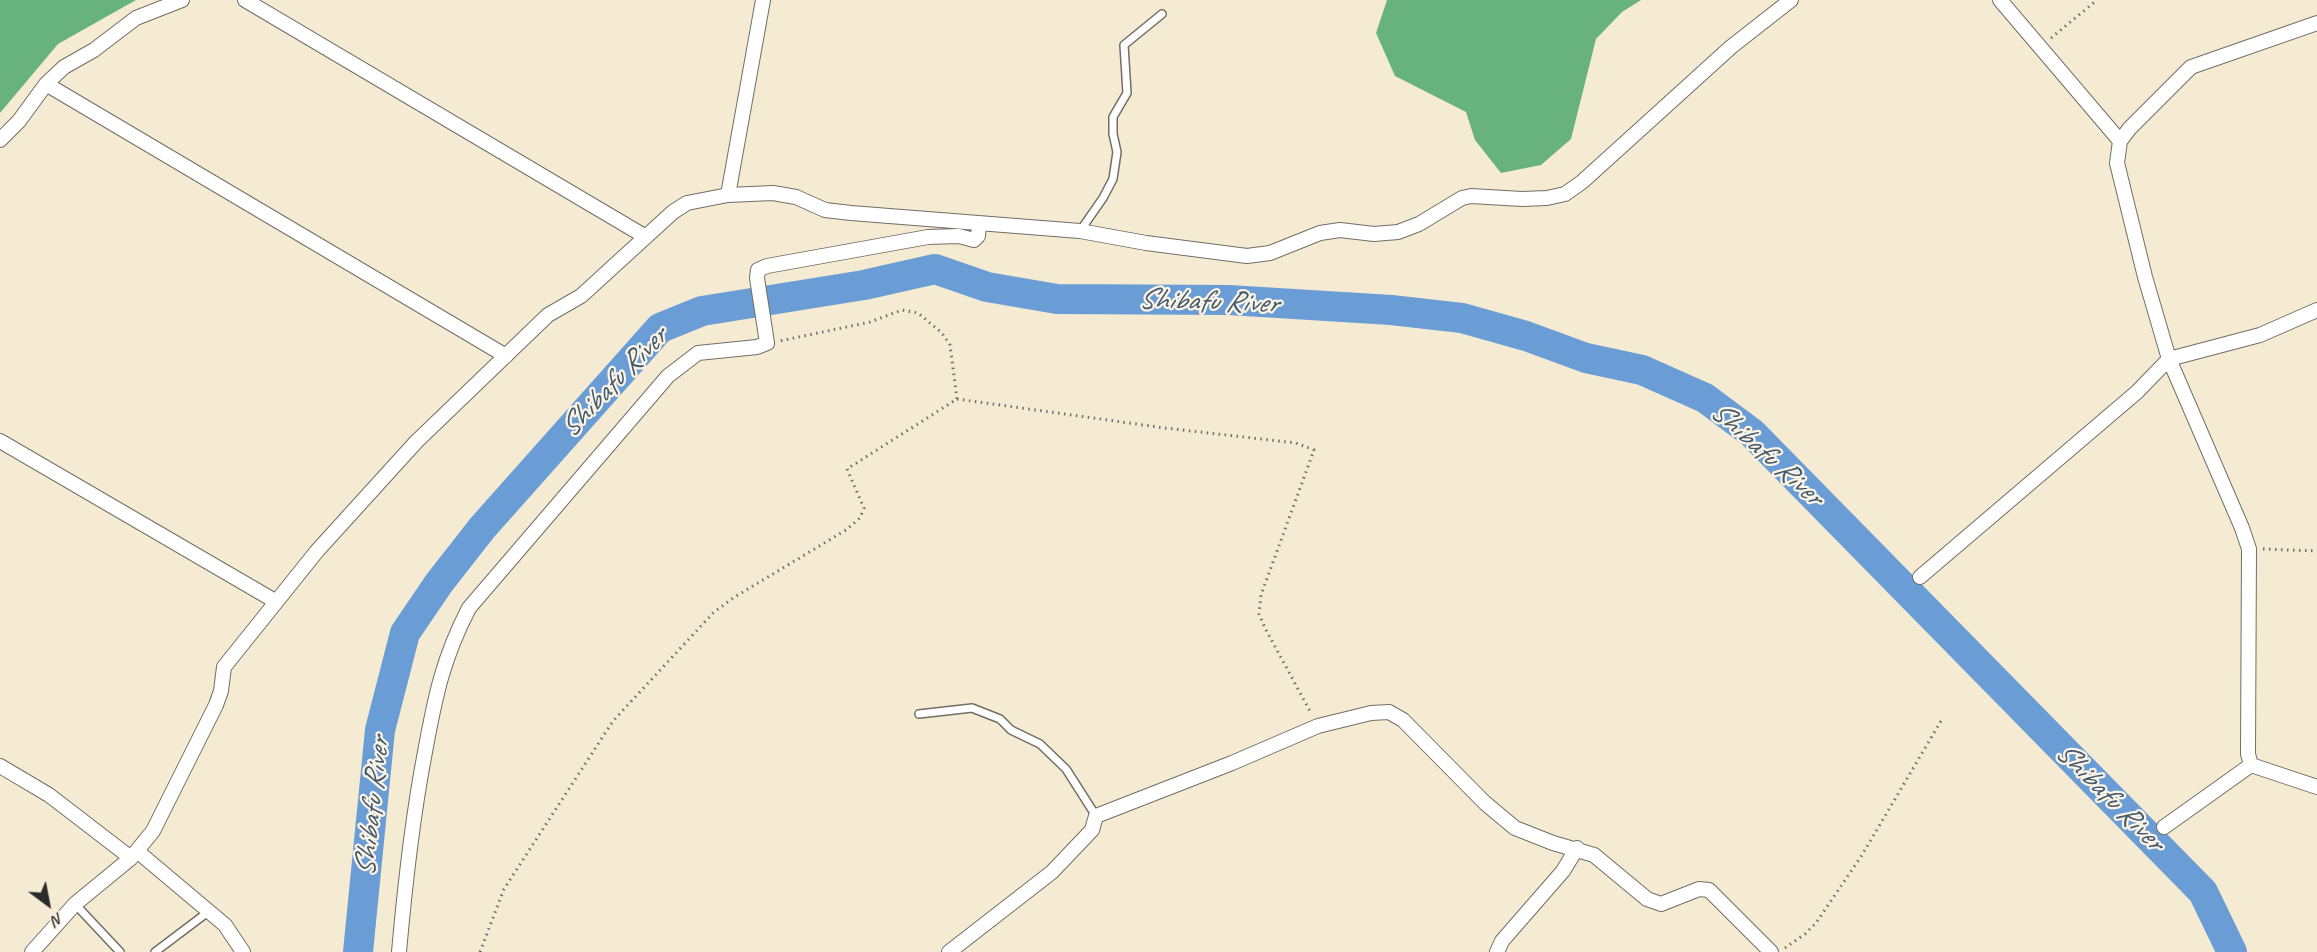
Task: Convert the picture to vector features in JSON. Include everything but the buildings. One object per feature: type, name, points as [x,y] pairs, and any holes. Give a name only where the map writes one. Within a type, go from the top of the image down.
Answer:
[{"type":"street","points":[[0,140],[19,121],[46,84],[64,67],[94,50],[136,18],[182,0]]},
{"type":"street","points":[[245,0],[646,237]]},
{"type":"street","points":[[728,195],[763,0]]},
{"type":"street","points":[[32,952],[75,904],[134,854],[153,831],[216,705],[221,691],[224,667],[316,551],[416,442],[548,315],[581,296],[673,212],[687,203],[728,195],[773,193],[796,197],[825,210],[980,225],[1080,231],[1146,243],[1247,256],[1270,253],[1320,233],[1340,230],[1374,234],[1398,232],[1419,224],[1454,202],[1472,196],[1522,199],[1565,194],[1590,175],[1731,47],[1791,0]]},
{"type":"street","points":[[2000,0],[2121,141]]},
{"type":"street","points":[[2251,765],[2248,754],[2249,549],[2169,359],[2145,277],[2117,163],[2121,141],[2130,128],[2192,67],[2317,23]]},
{"type":"street","points":[[46,84],[506,356]]},
{"type":"street","points":[[399,952],[412,821],[437,687],[453,640],[469,608],[668,376],[698,353],[758,347],[767,336],[757,278],[758,270],[767,266],[928,237],[959,236],[974,240],[978,236],[980,225]]},
{"type":"street","points":[[1920,577],[2137,392],[2169,359],[2260,335],[2317,310]]},
{"type":"street","points":[[0,441],[275,601]]},
{"type":"street","points":[[948,952],[1052,872],[1092,830],[1096,816],[1232,763],[1318,726],[1371,713],[1389,712],[1403,720],[1485,803],[1515,828],[1553,843],[1594,855],[1647,899],[1661,904],[1699,889],[1709,890],[1771,952]]},
{"type":"street","points":[[2251,765],[2317,787]]},
{"type":"street","points":[[2164,827],[2251,765]]},
{"type":"street","points":[[0,766],[49,795],[134,854],[225,925],[243,952]]},
{"type":"street","points":[[1497,952],[1502,941],[1563,871],[1576,848]]},
{"type":"lane","points":[[1080,231],[1113,179],[1117,152],[1113,134],[1113,117],[1126,93],[1124,45],[1162,14]]},
{"type":"lane","points":[[919,714],[972,708],[1000,719],[1011,730],[1040,744],[1066,769],[1096,816]]},
{"type":"lane","points":[[75,904],[120,952]]},
{"type":"lane","points":[[155,952],[208,912]]},
{"type":"path","points":[[2040,47],[2097,0]]},
{"type":"path","points":[[767,336],[870,322],[902,310],[918,313],[942,333],[950,345],[957,399]]},
{"type":"path","points":[[480,952],[504,889],[613,721],[712,614],[734,598],[846,530],[860,518],[864,508],[847,469],[957,399],[1165,428],[1296,443],[1314,450],[1261,595],[1259,614],[1318,726]]},
{"type":"path","points":[[2249,549],[2317,551]]},
{"type":"path","points":[[1778,952],[1805,934],[1816,923],[1862,855],[1941,721]]},
{"type":"green space","points":[[0,0],[136,0],[58,44],[0,113]]},
{"type":"green space","points":[[1387,0],[1641,0],[1622,12],[1596,39],[1571,139],[1541,165],[1501,173],[1475,140],[1466,112],[1395,76],[1376,33]]},
{"type":"waterway","name":"Shibafu River","points":[[358,952],[380,730],[405,633],[439,583],[482,528],[660,328],[702,311],[864,285],[935,269],[987,287],[1057,299],[1229,300],[1391,310],[1462,318],[1526,336],[1586,358],[1642,370],[1705,398],[1752,433],[2203,892],[2232,952]]}]
